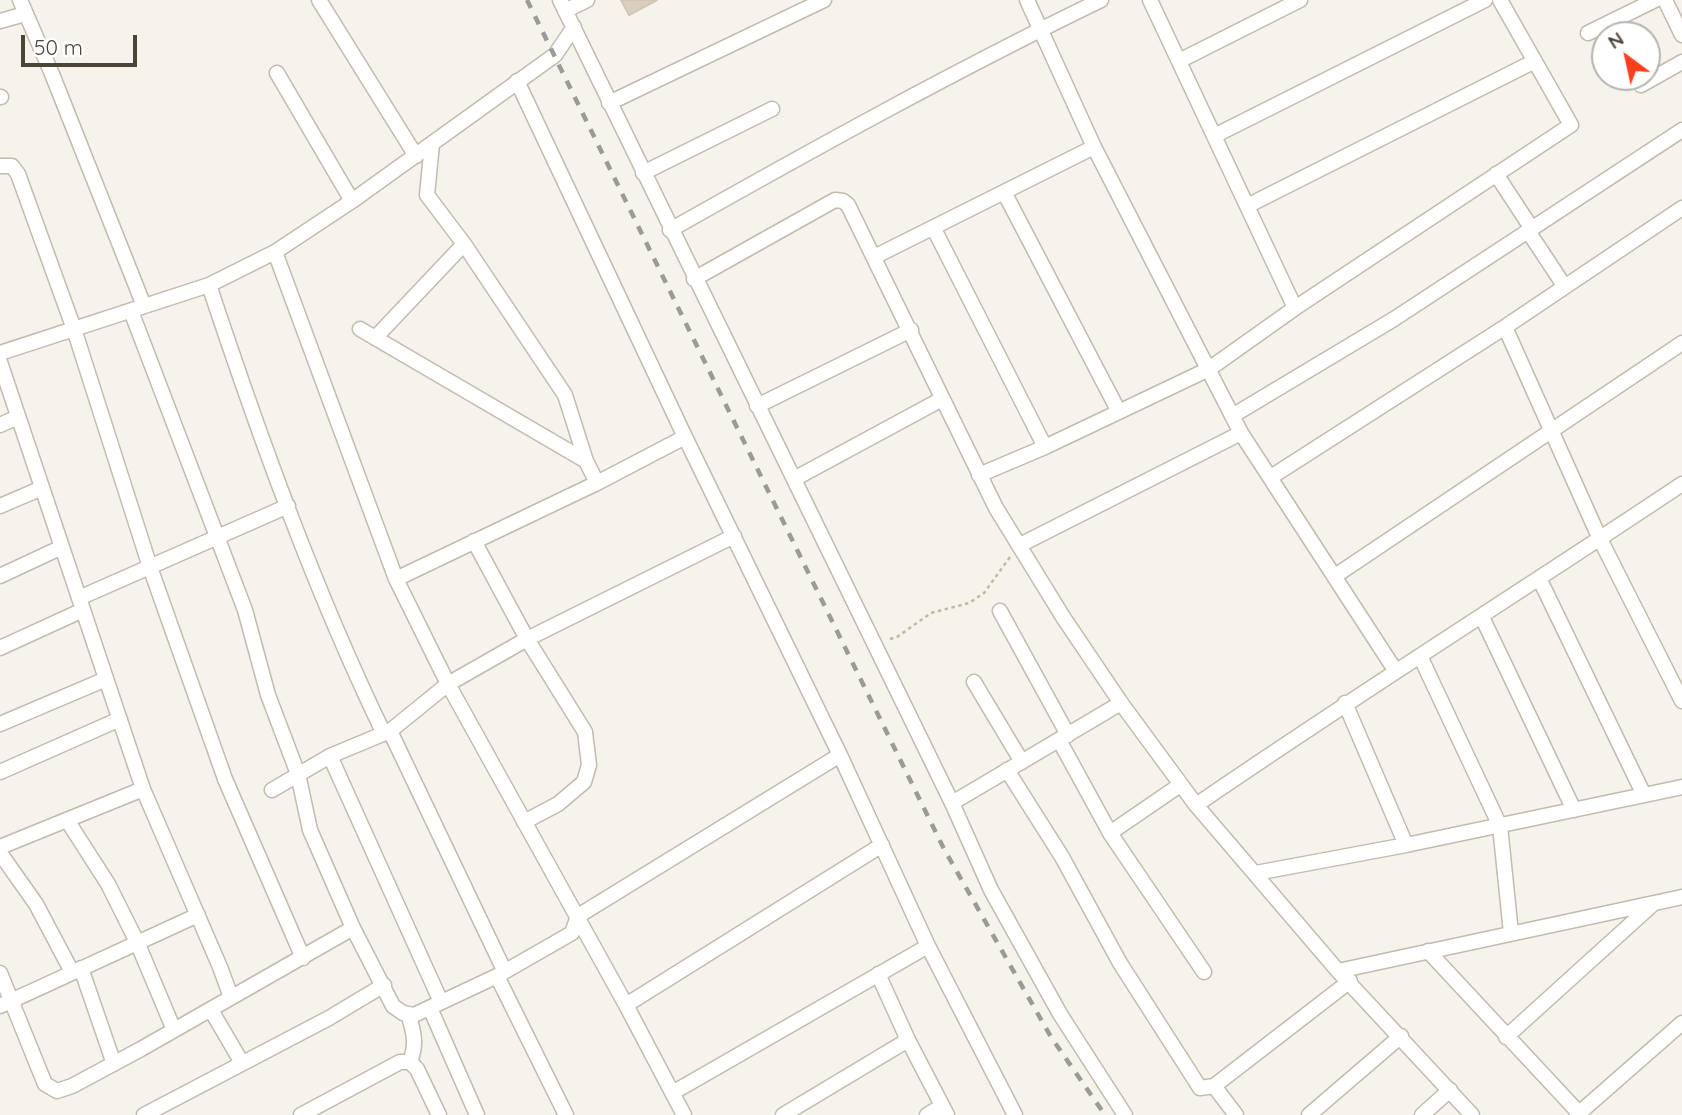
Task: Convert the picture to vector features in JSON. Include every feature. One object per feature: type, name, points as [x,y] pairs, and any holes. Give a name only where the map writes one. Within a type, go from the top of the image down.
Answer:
[{"type":"street","points":[[319,0],[416,156]]},
{"type":"street","points":[[587,0],[563,5],[670,230],[952,803],[991,890],[1060,1014],[1125,1115]]},
{"type":"street","points":[[609,103],[824,0]]},
{"type":"street","points":[[1027,0],[1094,147],[1241,433],[1395,670]]},
{"type":"street","points":[[670,230],[818,147],[1101,0]]},
{"type":"street","points":[[1150,0],[1295,307]]},
{"type":"street","points":[[1179,61],[1300,0]]},
{"type":"street","points":[[1214,136],[1485,0]]},
{"type":"street","points":[[979,475],[1045,447],[1209,369],[1295,307],[1571,125],[1500,0]]},
{"type":"street","points":[[1588,33],[1655,0]]},
{"type":"street","points":[[1665,0],[1677,16],[1682,35]]},
{"type":"street","points":[[0,21],[22,7],[52,74],[245,610],[268,695],[298,774],[310,830],[353,928],[393,1006],[403,1013],[414,1015],[500,973],[572,933],[578,916],[840,755]]},
{"type":"street","points":[[0,354],[209,285],[275,252],[416,156],[555,55],[574,27]]},
{"type":"street","points":[[1247,206],[1535,61]]},
{"type":"street","points":[[1661,74],[1682,62]]},
{"type":"street","points":[[277,73],[352,201]]},
{"type":"street","points":[[517,81],[685,437],[840,755],[928,946],[1014,1115]]},
{"type":"street","points":[[643,173],[772,109]]},
{"type":"street","points":[[1232,416],[1394,319],[1682,130]]},
{"type":"street","points":[[432,144],[427,195],[464,244],[565,395],[586,461],[597,483]]},
{"type":"street","points":[[874,257],[1094,147]]},
{"type":"street","points":[[0,166],[12,166],[18,174],[75,329],[150,567],[225,779],[303,958]]},
{"type":"street","points":[[1496,174],[1565,287]]},
{"type":"street","points":[[1004,192],[1118,411]]},
{"type":"street","points":[[694,279],[835,200],[848,205],[996,508],[1063,617],[1121,703],[1180,785],[1338,971],[1472,1115]]},
{"type":"street","points":[[1271,477],[1505,327],[1682,208]]},
{"type":"street","points":[[934,229],[1045,447]]},
{"type":"street","points":[[375,338],[464,244]]},
{"type":"street","points":[[275,252],[396,579],[448,684],[578,916],[684,1115]]},
{"type":"street","points":[[209,285],[253,417],[347,657],[387,732],[566,1115]]},
{"type":"street","points":[[1505,327],[1599,537],[1682,701]]},
{"type":"street","points":[[360,329],[586,461]]},
{"type":"street","points":[[757,406],[911,330]]},
{"type":"street","points":[[1335,576],[1682,343]]},
{"type":"street","points":[[0,362],[143,789],[198,915],[230,998]]},
{"type":"street","points":[[794,479],[942,399]]},
{"type":"street","points":[[0,425],[18,417]]},
{"type":"street","points":[[1020,545],[1241,433]]},
{"type":"street","points":[[396,579],[597,483],[685,437]]},
{"type":"street","points":[[0,506],[42,488]]},
{"type":"street","points":[[1196,804],[1599,537],[1681,488]]},
{"type":"street","points":[[0,648],[150,567],[288,506]]},
{"type":"street","points":[[272,790],[330,756],[387,732],[448,684],[527,639],[734,536]]},
{"type":"street","points":[[474,541],[527,639],[585,732],[589,765],[584,782],[558,804],[524,822]]},
{"type":"street","points":[[0,576],[62,547]]},
{"type":"street","points":[[1539,578],[1644,794]]},
{"type":"street","points":[[1000,611],[1110,833],[1203,972]]},
{"type":"street","points":[[1482,617],[1574,810]]},
{"type":"street","points":[[1420,656],[1500,826],[1511,933]]},
{"type":"street","points":[[0,724],[106,679]]},
{"type":"street","points":[[974,682],[1022,762]]},
{"type":"street","points":[[952,803],[1121,703]]},
{"type":"street","points":[[1345,703],[1406,845]]},
{"type":"street","points":[[0,772],[120,719]]},
{"type":"street","points":[[330,756],[435,1005],[477,1115]]},
{"type":"street","points":[[1007,771],[1062,857],[1120,963],[1200,1088],[1214,1086],[1350,981]]},
{"type":"street","points":[[1110,833],[1180,785]]},
{"type":"street","points":[[1256,873],[1406,845],[1682,787]]},
{"type":"street","points":[[0,847],[143,789]]},
{"type":"street","points":[[66,820],[108,884],[137,942],[174,1030]]},
{"type":"street","points":[[626,1005],[881,845]]},
{"type":"street","points":[[0,853],[36,904],[76,970],[114,1064]]},
{"type":"street","points":[[1338,971],[1682,897]]},
{"type":"street","points":[[1506,1037],[1653,903]]},
{"type":"street","points":[[5,1004],[198,915]]},
{"type":"street","points":[[0,973],[5,1004],[46,1084],[57,1091],[114,1064],[353,928]]},
{"type":"street","points":[[674,1092],[928,946]]},
{"type":"street","points":[[1428,951],[1578,1114],[1682,1023]]},
{"type":"street","points":[[878,974],[944,1111],[927,1115]]},
{"type":"street","points":[[144,1115],[329,1018],[384,985]]},
{"type":"street","points":[[211,1010],[242,1063]]},
{"type":"street","points":[[408,1014],[416,1047],[410,1062]]},
{"type":"street","points":[[1309,1115],[1401,1036]]},
{"type":"street","points":[[783,1115],[908,1040]]},
{"type":"street","points":[[302,1115],[381,1071],[400,1062],[410,1062]]},
{"type":"street","points":[[410,1062],[423,1081],[439,1115]]},
{"type":"street","points":[[1214,1086],[1237,1115]]},
{"type":"street","points":[[1422,1115],[1450,1090]]},
{"type":"path","points":[[873,644],[897,636],[931,613],[969,603],[984,593],[1020,545]]},
{"type":"building","points":[[621,0],[657,0],[629,15]]},
{"type":"railway","points":[[527,0],[944,849],[1051,1037],[1105,1115]]}]
